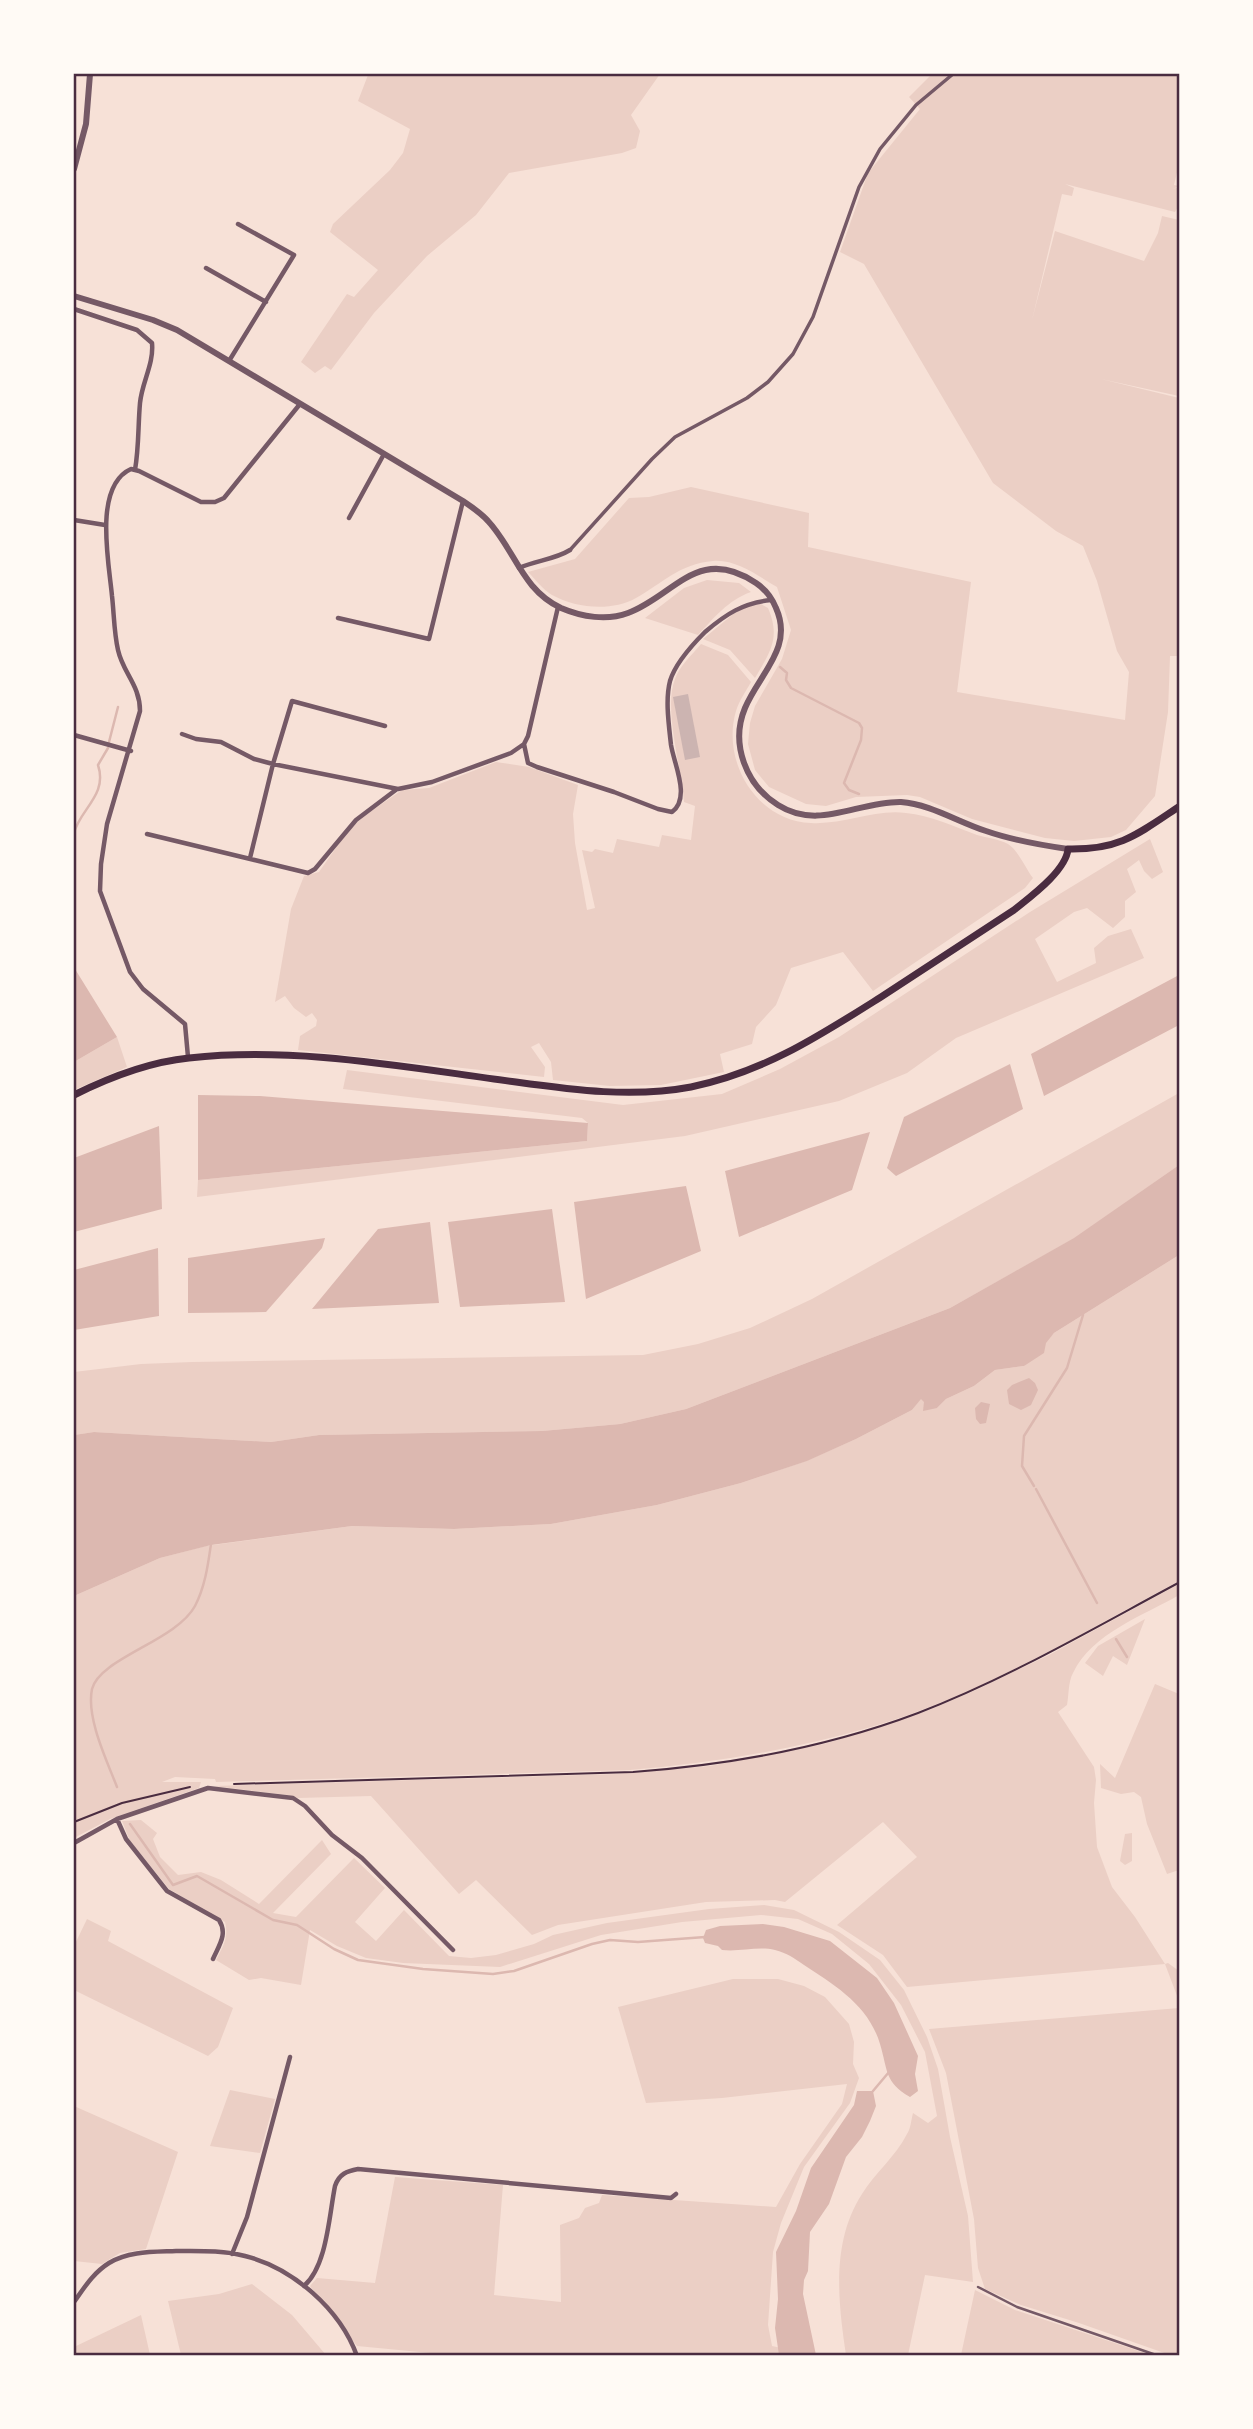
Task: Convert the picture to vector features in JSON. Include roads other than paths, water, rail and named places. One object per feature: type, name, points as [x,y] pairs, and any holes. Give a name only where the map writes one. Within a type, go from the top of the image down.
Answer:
[{"type":"main road","points":[[74,1095],[115,1076],[188,1058],[285,1055],[604,1092],[662,1091],[692,1087],[762,1066],[840,1024],[1014,910],[1061,866],[1067,858],[1068,849],[1113,846],[1138,834],[1180,806]]},
{"type":"street","points":[[74,169],[86,124],[90,74]]},
{"type":"street","points":[[519,568],[529,563],[556,558],[570,550],[652,459],[676,438],[755,392],[768,382],[793,354],[813,317],[859,187],[880,149],[916,105],[953,74]]},
{"type":"street","points":[[229,360],[294,255],[238,224]]},
{"type":"street","points":[[206,268],[266,302]]},
{"type":"street","points":[[74,296],[177,330],[463,501],[489,521],[519,568],[541,596],[558,607],[597,618],[619,616],[635,610],[684,578],[704,571],[732,572],[757,583],[772,600],[779,615],[781,632],[779,649],[741,717],[740,737],[746,769],[762,792],[779,806],[812,816],[840,814],[873,804],[905,802],[986,831],[1068,849]]},
{"type":"street","points":[[74,309],[137,330],[152,343],[153,354],[140,402],[135,470]]},
{"type":"street","points":[[188,1058],[185,1024],[149,995],[130,972],[100,891],[107,824],[140,716],[140,696],[118,651],[105,525],[116,480],[126,471],[135,470],[201,502],[215,502],[224,498],[301,404]]},
{"type":"street","points":[[349,518],[385,453]]},
{"type":"street","points":[[338,618],[429,639],[463,501]]},
{"type":"street","points":[[74,520],[105,525]]},
{"type":"street","points":[[558,607],[524,744],[528,762],[658,810],[672,812],[679,805],[681,795],[671,748],[669,721],[668,693],[674,672],[699,639],[723,616],[749,603],[772,600]]},
{"type":"street","points":[[250,858],[292,701],[384,726]]},
{"type":"street","points":[[182,734],[221,742],[254,759],[273,764],[398,789]]},
{"type":"street","points":[[74,735],[131,751]]},
{"type":"street","points":[[147,834],[308,873],[315,870],[351,825],[398,789],[445,778],[511,753],[524,744]]},
{"type":"street","points":[[74,1843],[117,1819],[208,1788],[293,1798],[306,1806],[332,1835],[362,1858],[453,1950]]},
{"type":"street","points":[[117,1819],[127,1839],[167,1891],[222,1924],[224,1933],[213,1959]]},
{"type":"street","points":[[232,2254],[247,2217],[290,2057]]},
{"type":"street","points":[[304,2287],[314,2278],[320,2263],[335,2186],[337,2180],[346,2172],[358,2169],[670,2198],[676,2194]]},
{"type":"street","points":[[74,2302],[96,2272],[111,2262],[134,2253],[208,2251],[245,2256],[271,2265],[325,2303],[357,2356]]},
{"type":"lane","points":[[978,2287],[1017,2307],[1159,2356]]},
{"type":"waterway","points":[[780,667],[787,673],[786,680],[791,688],[859,723],[862,728],[861,740],[844,783],[849,790],[859,794]]},
{"type":"waterway","points":[[109,742],[118,707]]},
{"type":"waterway","points":[[74,833],[96,793],[100,776],[98,765],[108,748]]},
{"type":"waterway","points":[[1034,1486],[1022,1466],[1024,1436],[1067,1368],[1083,1315]]},
{"type":"waterway","points":[[1036,1489],[1097,1603]]},
{"type":"waterway","points":[[117,1787],[95,1726],[92,1689],[98,1678],[109,1668],[172,1629],[195,1606],[207,1568],[211,1544]]},
{"type":"waterway","points":[[1116,1639],[1127,1657]]},
{"type":"waterway","points":[[130,1824],[173,1885],[197,1876],[273,1920],[297,1925],[334,1949],[358,1960],[423,1969],[493,1974],[514,1971],[610,1940],[638,1942],[705,1937]]},
{"type":"waterway","points":[[873,2091],[889,2072]]}]
